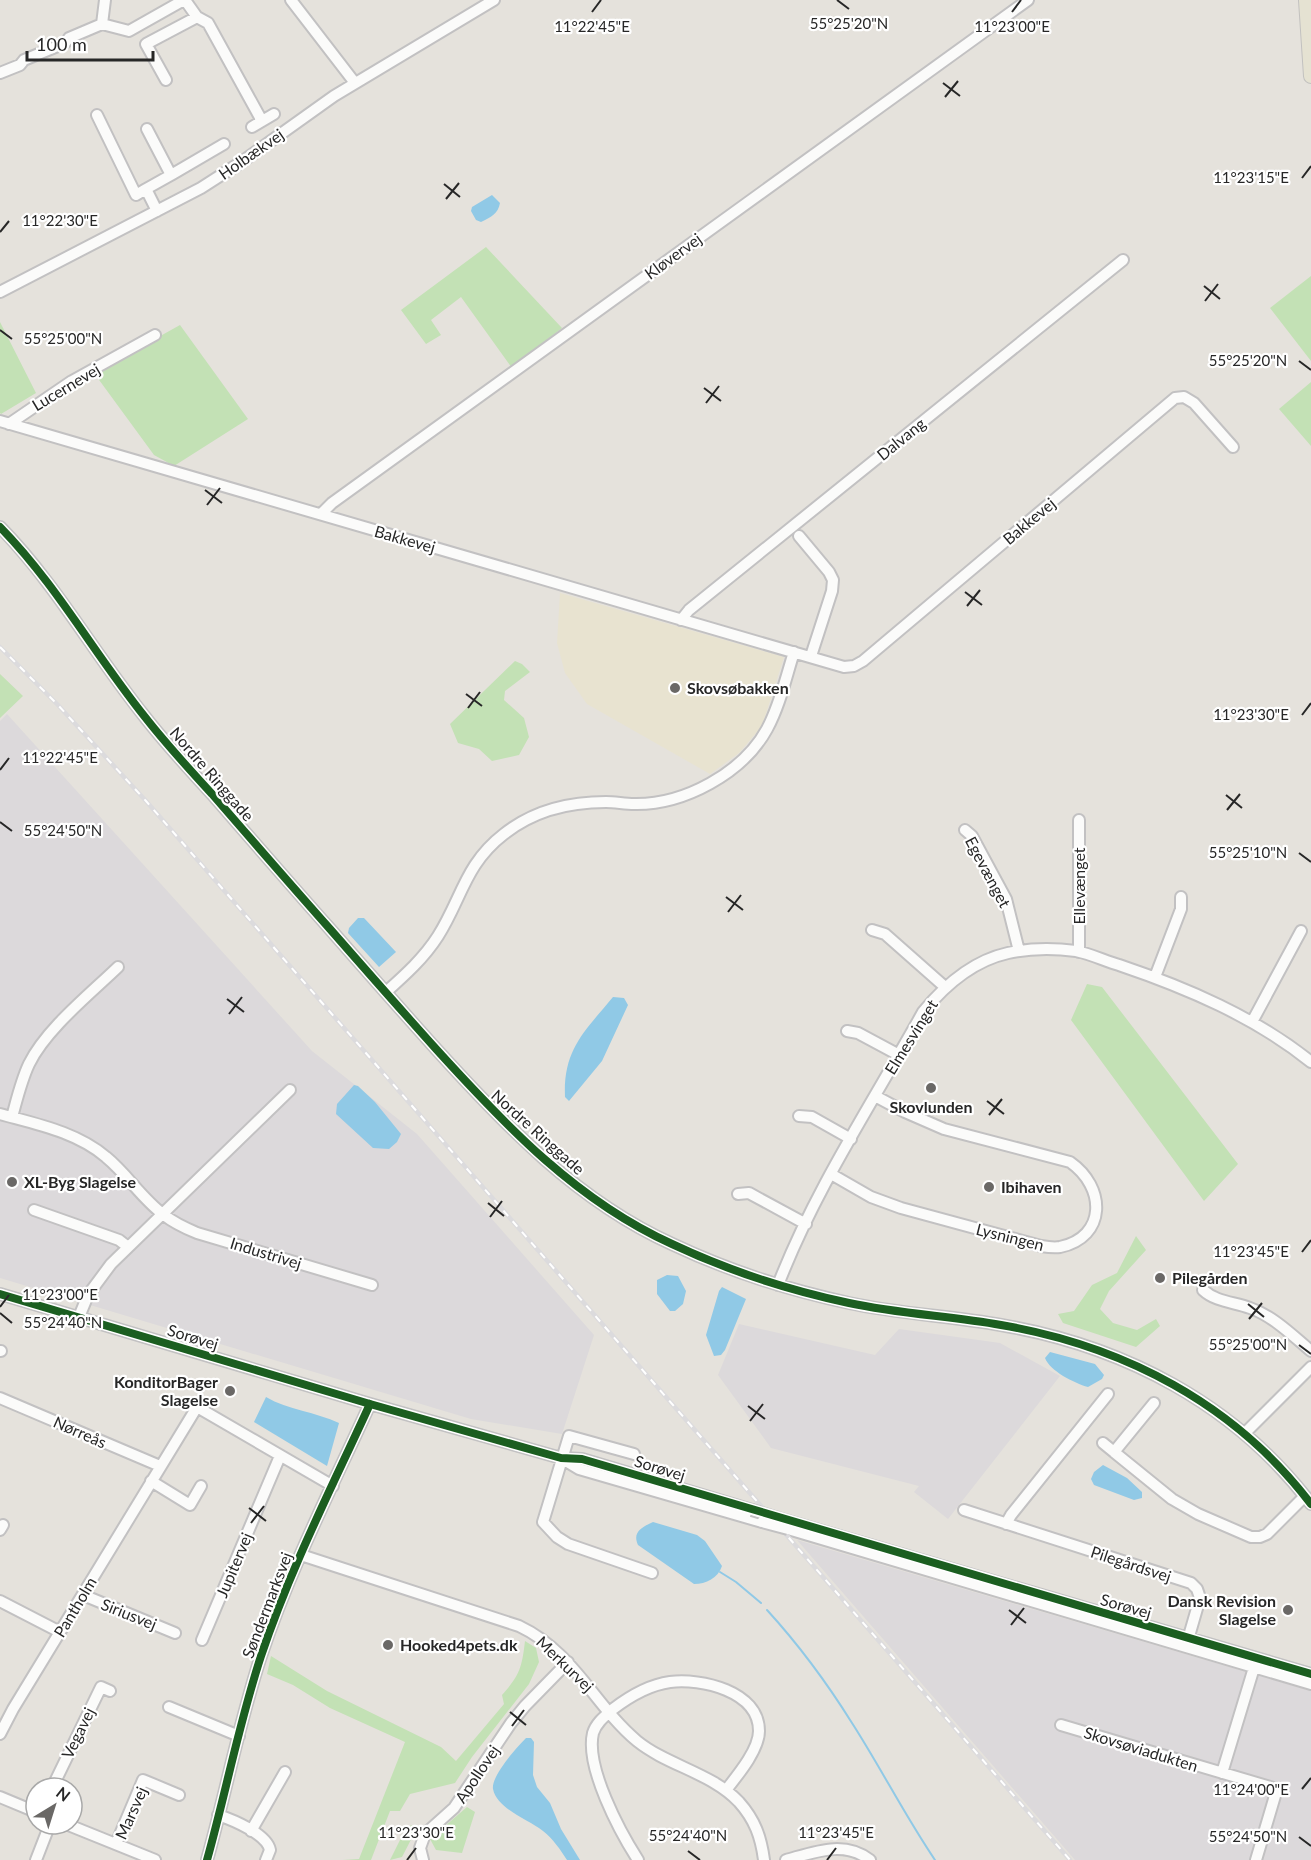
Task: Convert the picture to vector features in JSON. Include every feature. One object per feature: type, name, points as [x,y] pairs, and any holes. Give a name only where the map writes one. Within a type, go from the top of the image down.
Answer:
[{"type":"main road","points":[[1306,0],[1311,76]]},
{"type":"street","points":[[102,24],[105,0]]},
{"type":"street","points":[[0,73],[102,24],[129,31],[184,0],[197,17],[208,23],[262,121]]},
{"type":"street","points":[[291,0],[355,83]]},
{"type":"street","name":"Holbækvej","points":[[0,292],[225,174],[308,113],[494,0]]},
{"type":"street","name":"Kløvervej","points":[[321,514],[332,503],[1028,0]]},
{"type":"street","points":[[166,80],[146,44],[197,17]]},
{"type":"street","points":[[252,127],[274,114]]},
{"type":"street","points":[[97,115],[136,195],[224,144]]},
{"type":"street","points":[[147,129],[171,175]]},
{"type":"street","points":[[146,189],[157,211]]},
{"type":"street","name":"Dalvang","points":[[681,620],[689,610],[1123,260]]},
{"type":"street","name":"Lucernevej","points":[[5,423],[72,381],[155,335]]},
{"type":"street","name":"Bakkevej","points":[[5,423],[844,667],[863,662],[1175,398],[1184,397],[1194,403],[1233,447]]},
{"type":"street","name":"Nordre Ringgade","points":[[0,527],[56,593],[146,718],[386,992],[480,1098],[520,1139],[591,1197],[670,1244],[778,1285],[848,1303],[1045,1334],[1089,1347],[1141,1368],[1188,1392],[1245,1433],[1273,1458],[1308,1500]]},
{"type":"street","points":[[799,536],[833,580],[832,591],[811,657]]},
{"type":"street","points":[[386,992],[426,955],[440,934],[471,869],[503,834],[523,821],[562,806],[609,802],[635,804],[670,800],[700,789],[724,775],[746,756],[767,729],[794,652]]},
{"type":"street","name":"Ellevænget","points":[[1079,820],[1079,952]]},
{"type":"street","name":"Egevænget","points":[[965,830],[972,836],[1005,900],[1019,951]]},
{"type":"street","points":[[1155,977],[1181,909],[1181,897]]},
{"type":"street","points":[[872,930],[885,934],[945,987]]},
{"type":"street","points":[[1252,1023],[1301,931]]},
{"type":"street","name":"Elmesvinget","points":[[778,1285],[790,1254],[831,1174],[923,1012],[945,987],[979,963],[1019,951],[1050,948],[1079,952],[1155,977],[1197,995],[1289,1044],[1311,1062]]},
{"type":"street","points":[[12,1117],[23,1079],[40,1046],[118,967]]},
{"type":"street","points":[[846,1031],[858,1033],[899,1055]]},
{"type":"street","points":[[79,1317],[96,1282],[128,1247],[290,1090]]},
{"type":"street","name":"Lysningen","points":[[831,1174],[871,1197],[901,1209],[1041,1246],[1058,1247],[1071,1243],[1082,1237],[1090,1227],[1096,1214],[1095,1192],[1090,1180],[1070,1162],[944,1129],[905,1113],[875,1096]]},
{"type":"street","name":"Industrivej","points":[[0,1114],[69,1135],[89,1145],[106,1157],[163,1214],[196,1233],[372,1285]]},
{"type":"street","points":[[799,1116],[812,1117],[851,1138]]},
{"type":"street","points":[[738,1194],[749,1192],[806,1224]]},
{"type":"street","points":[[34,1210],[119,1239],[128,1247]]},
{"type":"street","points":[[1203,1290],[1215,1298],[1251,1308],[1267,1316],[1311,1351]]},
{"type":"street","name":"Sorøvej","points":[[0,1294],[370,1404],[561,1458],[582,1459],[1255,1662],[1311,1683]]},
{"type":"street","points":[[1245,1433],[1311,1367]]},
{"type":"street","points":[[1006,1524],[1108,1395]]},
{"type":"street","name":"Nørreås","points":[[0,1398],[160,1467]]},
{"type":"street","points":[[1114,1452],[1154,1403]]},
{"type":"street","name":"Søndermarksvej","points":[[207,1860],[262,1655],[301,1555],[370,1404]]},
{"type":"street","name":"Pantholm","points":[[0,1734],[197,1407],[333,1486]]},
{"type":"street","name":"Sorøvej","points":[[634,1454],[568,1436],[543,1522],[556,1537],[568,1544],[652,1573]]},
{"type":"street","points":[[1103,1443],[1173,1499],[1198,1514],[1251,1537],[1267,1534],[1308,1500]]},
{"type":"street","name":"Jupitervej","points":[[202,1640],[280,1456]]},
{"type":"street","name":"Sorøvej","points":[[561,1458],[579,1468],[762,1522],[1187,1642]]},
{"type":"street","points":[[151,1481],[190,1505],[201,1486]]},
{"type":"street","name":"Pilegårdsvej","points":[[964,1510],[1191,1583],[1197,1589],[1200,1598],[1187,1642]]},
{"type":"street","name":"Merkurvej","points":[[301,1555],[519,1626],[534,1633],[568,1662],[627,1731],[649,1749],[726,1790],[756,1825],[764,1860]]},
{"type":"street","name":"Siriusvej","points":[[83,1595],[175,1633]]},
{"type":"street","points":[[0,1601],[60,1632]]},
{"type":"street","name":"Apollovej","points":[[423,1860],[420,1848],[425,1833],[454,1808],[511,1723],[568,1662]]},
{"type":"street","points":[[1222,1773],[1255,1662]]},
{"type":"street","name":"Sorøvej","points":[[1255,1662],[1311,1674]]},
{"type":"street","points":[[638,1860],[616,1821],[596,1770],[592,1747],[593,1733],[598,1722],[627,1698],[647,1688],[668,1682],[702,1682],[726,1690],[740,1698],[755,1714],[759,1738],[750,1757],[726,1790]]},
{"type":"street","name":"Vegavej","points":[[58,1776],[101,1687],[110,1691]]},
{"type":"street","points":[[170,1707],[239,1736]]},
{"type":"street","name":"Skovsøviadukten","points":[[1060,1725],[1277,1790],[1256,1860]]},
{"type":"street","points":[[251,1831],[285,1772]]},
{"type":"street","name":"Marsvej","points":[[116,1844],[143,1780],[179,1795]]},
{"type":"street","points":[[0,1797],[24,1807]]},
{"type":"street","points":[[218,1815],[230,1819],[268,1842],[270,1850],[266,1860]]},
{"type":"street","points":[[84,1831],[155,1860]]},
{"type":"street","points":[[36,1860],[45,1836]]},
{"type":"street","points":[[786,1860],[827,1849],[845,1848],[860,1853],[870,1860]]},
{"type":"shaded area","name":"Skovsøbakken","points":[[560,593],[784,657],[762,726],[739,753],[710,774],[587,704],[565,673],[557,643]]},
{"type":"shaded area","points":[[7,714],[312,1051],[417,1134],[594,1335],[562,1434],[471,1419],[0,1278],[0,721]]},
{"type":"shaded area","points":[[739,1324],[875,1355],[899,1329],[1000,1343],[1060,1376],[948,1519],[914,1492],[919,1486],[771,1448],[718,1375]]},
{"type":"shaded area","points":[[797,1540],[1311,1691],[1311,1860],[1075,1860]]},
{"type":"green space","points":[[486,247],[562,328],[512,368],[461,297],[431,320],[441,335],[426,344],[401,310]]},
{"type":"green space","points":[[1311,276],[1311,361],[1270,308]]},
{"type":"green space","points":[[0,322],[36,393],[1,414],[0,413]]},
{"type":"green space","points":[[180,325],[248,419],[174,466],[154,455],[94,373]]},
{"type":"green space","points":[[1311,382],[1311,446],[1279,409]]},
{"type":"green space","points":[[515,661],[530,672],[505,691],[504,700],[524,718],[529,737],[519,755],[492,761],[479,749],[458,743],[450,724]]},
{"type":"green space","points":[[0,674],[23,696],[0,718]]},
{"type":"green space","points":[[1087,984],[1102,987],[1238,1164],[1204,1201],[1071,1020]]},
{"type":"green space","points":[[1136,1236],[1146,1250],[1109,1291],[1100,1309],[1113,1323],[1137,1330],[1156,1319],[1160,1326],[1136,1347],[1063,1323],[1058,1314],[1074,1311],[1092,1285],[1117,1273]]},
{"type":"green space","points":[[525,1641],[536,1648],[539,1662],[529,1684],[472,1757],[455,1783],[410,1794],[400,1811],[390,1811],[371,1860],[343,1860],[359,1859],[405,1742],[330,1708],[293,1685],[267,1674],[271,1656],[327,1691],[441,1747],[456,1761],[504,1704],[502,1695],[519,1670]]},
{"type":"green space","points":[[467,1807],[475,1812],[462,1853],[436,1850],[430,1839]]},
{"type":"green space","points":[[411,1825],[417,1828],[402,1857],[390,1860],[400,1840]]},
{"type":"water","points":[[492,195],[500,203],[498,210],[481,222],[476,220],[471,211],[472,207]]},
{"type":"water","points":[[358,918],[364,918],[396,952],[379,967],[348,933],[349,928]]},
{"type":"water","points":[[613,997],[624,998],[628,1005],[602,1061],[569,1101],[565,1097],[565,1080],[572,1053],[585,1031]]},
{"type":"water","points":[[354,1085],[375,1102],[401,1134],[397,1142],[389,1149],[373,1148],[336,1114],[337,1104]]},
{"type":"water","points":[[667,1275],[678,1276],[686,1291],[683,1304],[675,1311],[670,1311],[657,1294],[657,1280]]},
{"type":"water","points":[[722,1287],[746,1299],[725,1350],[721,1355],[714,1356],[706,1335]]},
{"type":"water","points":[[1050,1352],[1095,1364],[1104,1375],[1102,1379],[1088,1387],[1076,1383],[1057,1372],[1048,1363],[1045,1358]]},
{"type":"water","points":[[266,1397],[283,1405],[339,1423],[327,1466],[254,1422]]},
{"type":"water","points":[[1103,1465],[1127,1478],[1142,1492],[1142,1498],[1134,1500],[1094,1485],[1091,1479],[1094,1472]]},
{"type":"water","points":[[653,1522],[697,1535],[705,1541],[722,1566],[718,1574],[703,1583],[694,1584],[638,1545],[637,1533]]},
{"type":"water","points":[[526,1738],[531,1738],[534,1742],[533,1775],[537,1787],[550,1803],[561,1829],[580,1860],[567,1860],[547,1834],[507,1808],[496,1796],[493,1783],[496,1777],[505,1762]]},
{"type":"waterway","points":[[720,1572],[761,1603]]},
{"type":"waterway","points":[[767,1610],[833,1693],[935,1860]]},
{"type":"railway","points":[[0,647],[57,704],[146,801],[1070,1860]]},
{"type":"cycle path","points":[[0,527],[39,572],[127,693],[178,756],[463,1078],[517,1133],[574,1184],[637,1226],[672,1244],[759,1279],[868,1307],[982,1322],[1047,1335],[1133,1364],[1174,1385],[1212,1409],[1248,1437],[1281,1468],[1311,1504]]},
{"type":"cycle path","points":[[0,1294],[370,1404],[561,1458],[582,1459],[1311,1674]]},
{"type":"cycle path","points":[[207,1860],[246,1707],[272,1624],[312,1528],[370,1404]]},
{"type":"place","name":"Skovsøbakken","points":[[675,688]]},
{"type":"place","name":"Skovlunden","points":[[931,1088]]},
{"type":"place","name":"XL-Byg Slagelse","points":[[12,1182]]},
{"type":"place","name":"Ibihaven","points":[[989,1187]]},
{"type":"place","name":"Pilegården","points":[[1160,1278]]},
{"type":"place","name":"KonditorBager Slagelse","points":[[230,1391]]},
{"type":"place","name":"Dansk Revision Slagelse","points":[[1288,1610]]},
{"type":"place","name":"Hooked4pets.dk","points":[[388,1645]]}]
